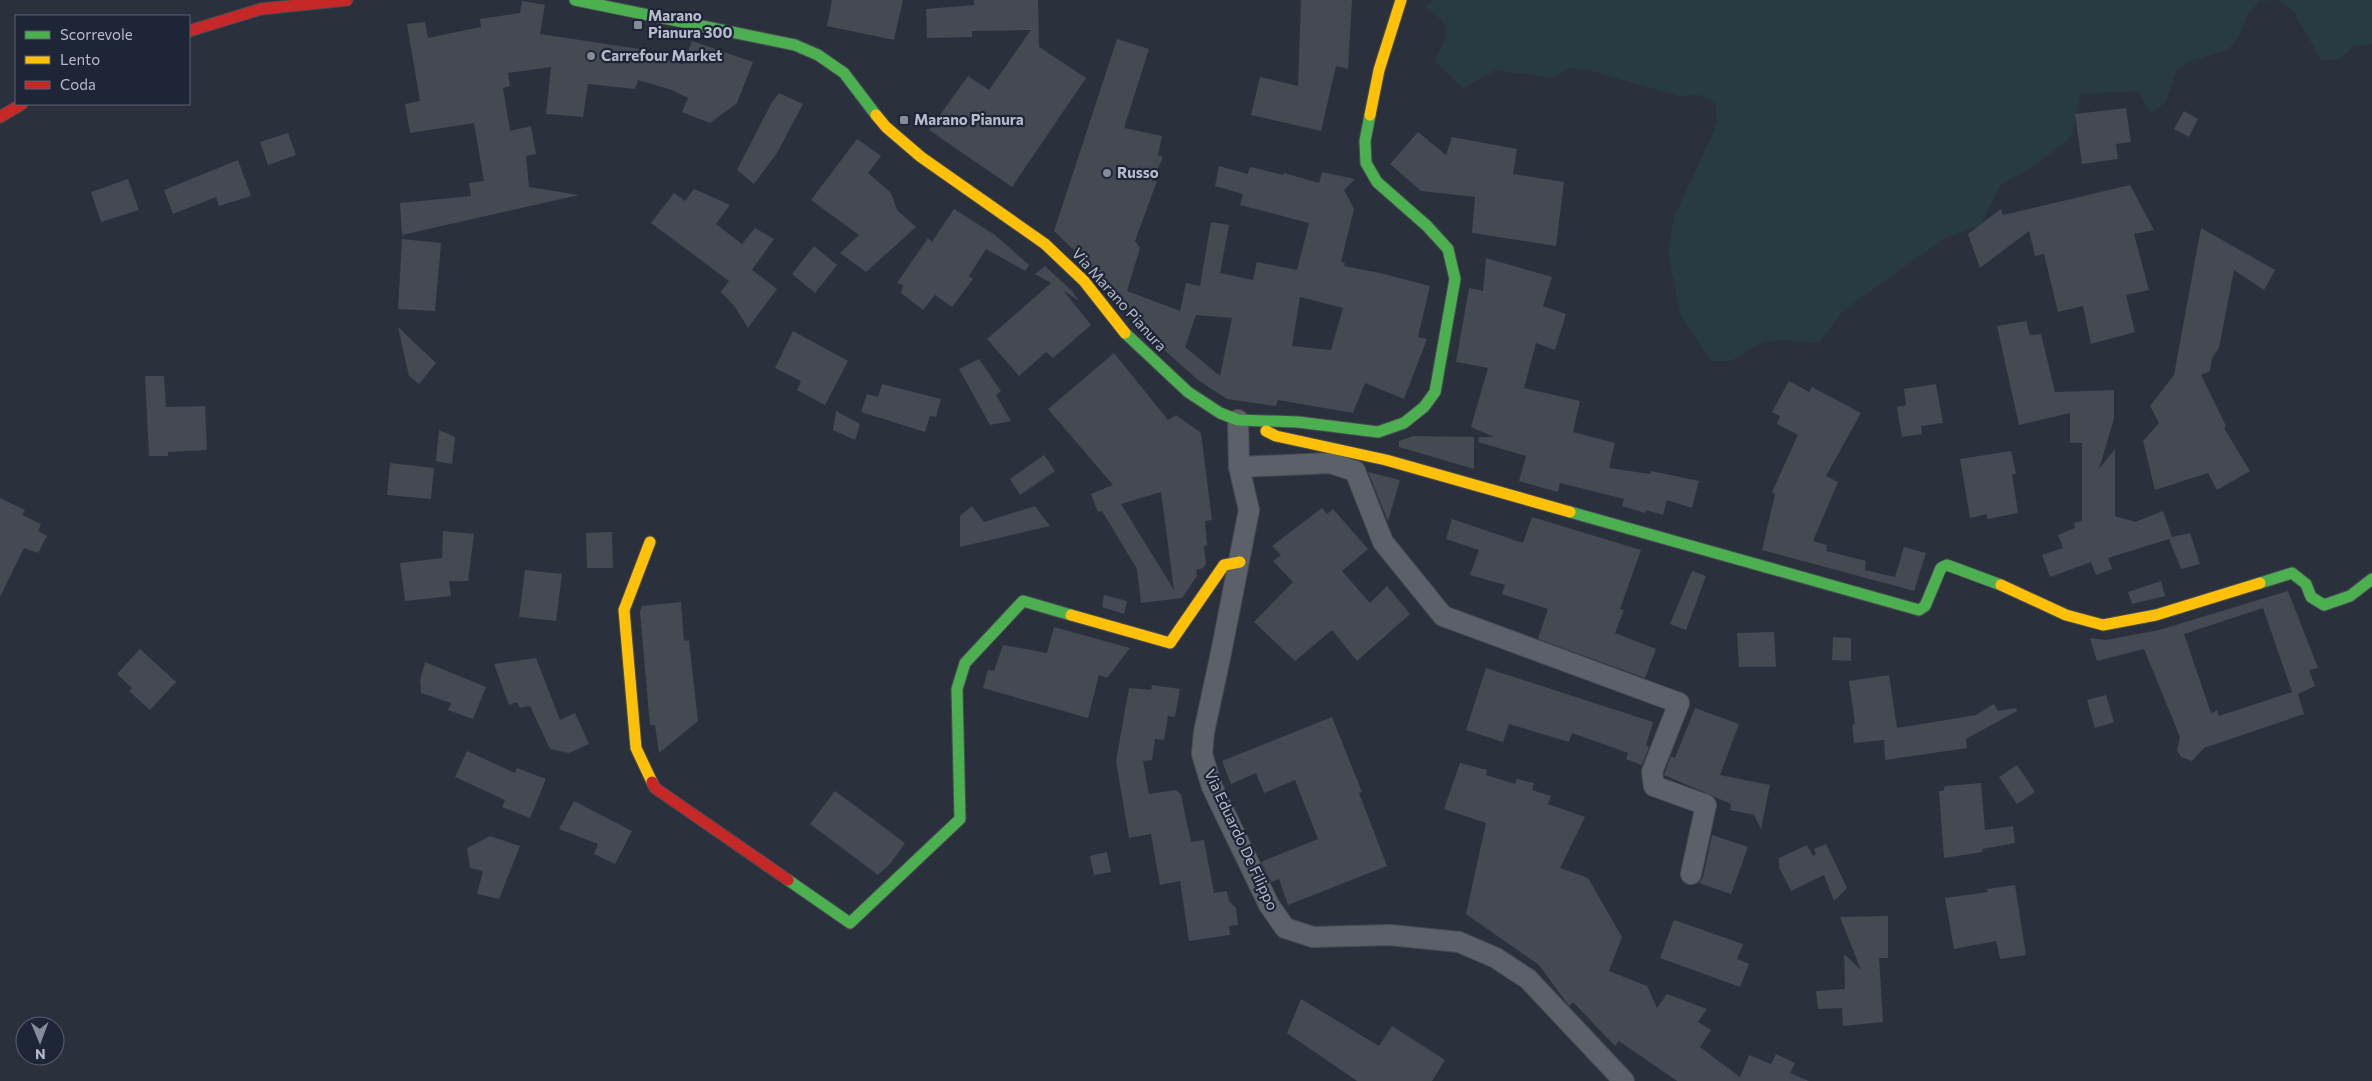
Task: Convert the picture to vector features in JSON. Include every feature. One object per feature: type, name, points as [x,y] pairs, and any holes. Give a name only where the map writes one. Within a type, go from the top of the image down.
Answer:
[{"type":"street","points":[[190,31],[260,9],[347,0]]},
{"type":"street","name":"Via Marano Pianura","points":[[576,0],[795,45],[818,55],[844,73],[886,127],[922,158],[1045,244],[1084,281],[1120,328],[1152,360],[1188,392],[1220,414],[1247,421],[1298,422],[1378,432],[1404,422],[1424,407],[1435,392],[1454,279],[1448,249],[1427,226],[1377,182],[1366,163],[1365,141],[1379,70],[1401,0]]},
{"type":"street","points":[[0,117],[20,105]]},
{"type":"street","points":[[1247,421],[1276,436],[1386,460],[1918,610],[1925,606],[1941,568],[1946,565],[2004,585],[2066,615],[2103,625],[2156,615],[2292,573],[2306,584],[2311,597],[2324,605],[2346,600],[2372,580]]},
{"type":"street","name":"Via Eduardo De Filippo","points":[[1247,421],[1239,467],[1248,510],[1240,562],[1204,732],[1202,754],[1212,787],[1269,905],[1285,928],[1313,937],[1390,935],[1459,942],[1496,958],[1528,979],[1624,1081]]},
{"type":"street","points":[[1239,467],[1330,463],[1355,472],[1382,542],[1443,616],[1678,704],[1652,772],[1654,786],[1706,805],[1691,874]]},
{"type":"street","points":[[650,542],[624,610],[636,748],[656,788],[850,923],[960,819],[956,689],[965,663],[1023,601],[1170,643],[1224,565],[1240,562]]},
{"type":"shaded area","points":[[1433,0],[2279,0],[2260,1],[2247,15],[2240,35],[2228,50],[2193,60],[2177,69],[2165,103],[2150,113],[2138,91],[2081,94],[2071,137],[2036,164],[2000,186],[1980,226],[1945,238],[1843,311],[1819,343],[1780,340],[1763,342],[1731,361],[1711,361],[1681,316],[1668,254],[1674,217],[1717,122],[1715,102],[1699,95],[1679,96],[1588,70],[1569,68],[1553,78],[1496,70],[1463,88],[1435,61],[1444,42],[1447,30],[1441,20],[1425,6]]},
{"type":"shaded area","points":[[2279,0],[2372,0],[2372,44],[2353,46],[2340,59],[2321,60],[2294,12]]},
{"type":"building","points":[[832,0],[903,0],[894,40],[827,26]]},
{"type":"building","points":[[974,0],[1038,0],[1039,47],[1086,78],[1012,187],[929,130],[968,76],[989,90],[1031,30],[972,31],[972,37],[927,38],[926,9],[974,5]]},
{"type":"building","points":[[1301,0],[1352,0],[1348,69],[1336,66],[1321,131],[1251,115],[1260,77],[1298,86]]},
{"type":"building","points":[[522,1],[545,5],[540,34],[646,50],[645,55],[683,64],[692,41],[753,62],[737,103],[710,123],[682,112],[688,98],[672,90],[638,80],[635,89],[588,84],[583,117],[546,114],[551,67],[508,73],[510,86],[503,88],[510,131],[531,126],[536,154],[526,156],[529,187],[579,195],[402,235],[400,203],[471,196],[469,183],[484,181],[474,123],[410,133],[405,104],[420,101],[407,24],[425,22],[428,38],[481,27],[480,19],[520,13]]},
{"type":"building","points":[[1117,39],[1149,49],[1124,128],[1162,136],[1158,155],[1163,157],[1152,181],[1157,181],[1135,241],[1140,248],[1127,291],[1180,311],[1186,283],[1200,286],[1211,222],[1229,225],[1220,273],[1253,280],[1257,262],[1297,270],[1309,223],[1240,205],[1243,194],[1215,186],[1219,166],[1248,174],[1249,169],[1252,167],[1283,175],[1284,173],[1319,183],[1322,172],[1355,179],[1344,190],[1354,209],[1341,262],[1345,263],[1344,266],[1430,286],[1418,337],[1427,339],[1404,399],[1365,383],[1353,413],[1278,400],[1276,406],[1227,399],[1198,380],[1163,349],[1132,318],[1095,270],[1054,231]],"holes":[[[1300,297],[1343,308],[1331,350],[1292,346]],[[1196,315],[1232,318],[1220,376],[1185,347]]]},
{"type":"building","points":[[779,93],[803,104],[777,153],[754,184],[737,170],[772,102]]},
{"type":"building","points":[[2126,108],[2131,142],[2116,144],[2118,159],[2082,164],[2075,114]]},
{"type":"building","points":[[2184,111],[2198,119],[2189,137],[2174,129]]},
{"type":"building","points":[[1418,132],[1446,155],[1452,137],[1517,149],[1513,174],[1564,182],[1556,246],[1472,233],[1475,197],[1421,191],[1390,164]]},
{"type":"building","points":[[288,133],[296,155],[268,165],[260,142]]},
{"type":"building","points":[[857,139],[881,156],[868,173],[891,193],[897,210],[916,227],[866,272],[840,253],[859,235],[811,200]]},
{"type":"building","points":[[238,160],[251,196],[219,206],[216,197],[173,214],[164,190]]},
{"type":"building","points":[[128,179],[139,210],[101,222],[91,192]]},
{"type":"building","points":[[2130,185],[2154,230],[2134,234],[2149,290],[2126,295],[2135,332],[2091,344],[2083,306],[2058,312],[2044,254],[2035,256],[2029,231],[1980,268],[1968,234],[2001,209],[2003,215]]},
{"type":"building","points":[[694,189],[730,205],[716,224],[742,244],[755,228],[774,239],[752,270],[777,289],[748,328],[735,307],[721,292],[729,281],[651,223],[674,193],[685,201]]},
{"type":"building","points":[[954,209],[995,235],[1029,265],[1025,271],[986,249],[969,276],[973,279],[952,307],[935,295],[923,310],[901,293],[903,285],[897,283],[928,238],[932,242]]},
{"type":"building","points":[[2201,228],[2275,270],[2264,290],[2234,270],[2219,348],[2212,358],[2210,371],[2201,375],[2226,426],[2224,428],[2250,471],[2217,490],[2208,473],[2155,490],[2143,441],[2159,423],[2150,406],[2174,375]]},
{"type":"building","points":[[402,239],[441,243],[435,311],[398,309]]},
{"type":"building","points":[[814,246],[837,265],[815,293],[792,274]]},
{"type":"building","points":[[1486,258],[1552,277],[1543,306],[1566,314],[1555,350],[1536,343],[1524,388],[1580,401],[1573,432],[1615,443],[1609,468],[1650,474],[1651,471],[1699,481],[1692,508],[1667,500],[1663,515],[1646,510],[1645,513],[1622,506],[1624,499],[1560,483],[1558,492],[1519,481],[1526,456],[1478,442],[1479,437],[1494,437],[1471,427],[1488,368],[1456,362],[1469,288],[1483,291]]},
{"type":"building","points":[[1045,266],[1072,291],[1079,301],[1063,290],[1091,325],[1053,358],[1046,352],[1019,376],[987,339],[1051,283],[1035,274]]},
{"type":"building","points":[[2026,321],[2030,335],[2041,334],[2055,392],[2114,390],[2114,419],[2099,469],[2115,449],[2115,516],[2135,522],[2163,511],[2172,537],[2190,533],[2200,564],[2181,569],[2169,539],[2108,558],[2112,569],[2096,575],[2091,562],[2050,577],[2042,555],[2063,548],[2058,535],[2075,528],[2074,523],[2082,521],[2082,443],[2070,443],[2070,413],[2019,425],[1997,326]]},
{"type":"building","points":[[398,327],[436,363],[419,384],[409,376]]},
{"type":"building","points":[[793,331],[848,361],[825,405],[797,390],[801,381],[775,368]]},
{"type":"building","points":[[1114,353],[1168,420],[1176,415],[1201,433],[1212,520],[1205,521],[1207,545],[1204,546],[1206,564],[1203,568],[1196,570],[1197,576],[1182,598],[1141,603],[1137,569],[1102,511],[1098,512],[1091,494],[1113,485],[1048,409]],"holes":[[[1161,492],[1174,590],[1121,504]]]},
{"type":"building","points":[[979,359],[1001,391],[996,395],[1011,421],[990,425],[959,369]]},
{"type":"building","points":[[145,376],[164,376],[166,407],[205,406],[207,450],[168,452],[168,456],[149,456]]},
{"type":"building","points":[[1789,381],[1809,392],[1812,387],[1861,413],[1826,476],[1838,482],[1813,541],[1827,545],[1826,551],[1866,561],[1865,570],[1895,577],[1904,547],[1926,553],[1914,591],[1762,550],[1775,494],[1772,492],[1798,435],[1777,424],[1780,416],[1772,412]]},
{"type":"building","points":[[882,384],[941,399],[936,417],[930,416],[925,432],[861,412],[867,394],[878,397]]},
{"type":"building","points":[[1936,384],[1943,423],[1921,426],[1922,434],[1902,437],[1897,407],[1906,405],[1904,389]]},
{"type":"building","points":[[836,411],[860,424],[855,440],[833,430]]},
{"type":"building","points":[[439,430],[455,437],[452,464],[436,461]]},
{"type":"building","points":[[1413,436],[1474,437],[1474,469],[1399,447],[1399,441]]},
{"type":"building","points":[[2011,451],[2016,474],[2012,474],[2018,513],[1987,519],[1987,514],[1970,518],[1960,459]]},
{"type":"building","points":[[1044,455],[1055,471],[1020,495],[1010,479]]},
{"type":"building","points":[[390,463],[434,468],[431,499],[387,495]]},
{"type":"building","points":[[1368,472],[1400,480],[1388,521]]},
{"type":"building","points":[[0,498],[25,510],[22,515],[41,524],[38,531],[47,536],[38,553],[24,548],[0,597]]},
{"type":"building","points":[[972,506],[984,522],[1035,506],[1050,526],[960,547],[960,516]]},
{"type":"building","points":[[1322,508],[1327,514],[1333,509],[1368,549],[1342,571],[1370,603],[1387,586],[1410,614],[1357,661],[1332,630],[1295,661],[1254,622],[1293,582],[1273,561],[1281,555],[1272,546]]},
{"type":"building","points":[[1532,517],[1641,550],[1620,609],[1624,610],[1615,633],[1656,649],[1645,678],[1538,639],[1548,609],[1502,594],[1505,585],[1470,575],[1479,550],[1446,539],[1452,519],[1523,543]]},
{"type":"building","points":[[443,531],[474,534],[468,581],[449,581],[451,596],[405,601],[400,563],[442,558]]},
{"type":"building","points":[[612,532],[613,568],[587,568],[586,533]]},
{"type":"building","points":[[525,570],[562,574],[556,621],[519,617]]},
{"type":"building","points":[[1692,571],[1706,576],[1686,630],[1670,624]]},
{"type":"building","points":[[2161,581],[2165,596],[2132,604],[2128,592]]},
{"type":"building","points":[[2288,591],[2318,668],[2309,670],[2315,686],[2298,694],[2304,714],[2204,748],[2192,761],[2181,757],[2177,750],[2180,737],[2144,649],[2097,661],[2090,638],[2106,640],[2159,630]],"holes":[[[2263,608],[2292,692],[2219,716],[2217,710],[2211,713],[2184,634]]]},
{"type":"building","points":[[1104,595],[1127,601],[1124,614],[1102,607]]},
{"type":"building","points":[[681,602],[684,641],[689,640],[698,721],[659,753],[655,725],[650,725],[640,612],[642,606]]},
{"type":"building","points":[[1054,627],[1130,648],[1107,678],[1099,675],[1088,718],[983,688],[988,670],[994,671],[1003,645],[1047,653]]},
{"type":"building","points":[[1774,632],[1776,667],[1739,667],[1737,633]]},
{"type":"building","points":[[1833,637],[1851,638],[1851,661],[1832,660]]},
{"type":"building","points":[[140,649],[176,682],[150,710],[129,691],[132,688],[117,674]]},
{"type":"building","points":[[536,658],[560,720],[575,713],[589,744],[569,753],[550,749],[530,706],[520,708],[517,702],[509,705],[494,664]]},
{"type":"building","points":[[425,662],[486,687],[473,719],[448,710],[451,703],[421,693],[420,680]]},
{"type":"building","points":[[1486,668],[1653,722],[1646,745],[1649,747],[1642,765],[1626,759],[1628,753],[1572,733],[1569,742],[1509,724],[1503,742],[1466,730]]},
{"type":"building","points":[[1889,675],[1897,728],[1976,715],[1994,704],[1998,711],[2016,708],[2017,711],[1966,739],[1967,748],[1885,760],[1884,740],[1854,743],[1852,725],[1855,724],[1849,681]]},
{"type":"building","points":[[1152,685],[1180,689],[1175,717],[1168,716],[1164,740],[1155,739],[1152,760],[1143,761],[1149,794],[1176,790],[1181,795],[1191,842],[1204,840],[1214,893],[1227,891],[1229,901],[1236,908],[1238,925],[1229,926],[1230,935],[1189,941],[1180,881],[1160,885],[1151,834],[1129,838],[1116,761],[1129,688],[1151,690]]},
{"type":"building","points":[[2106,695],[2114,722],[2095,728],[2087,700]]},
{"type":"building","points":[[1695,708],[1739,724],[1720,775],[1770,785],[1761,829],[1754,815],[1730,810],[1731,804],[1664,775],[1671,756],[1675,758]]},
{"type":"building","points":[[1332,717],[1362,792],[1359,793],[1387,866],[1288,905],[1279,879],[1271,882],[1261,862],[1318,839],[1295,780],[1264,793],[1256,773],[1231,784],[1222,761]]},
{"type":"building","points":[[467,751],[515,773],[517,768],[546,779],[530,818],[502,807],[505,800],[455,777]]},
{"type":"building","points":[[1460,763],[1487,770],[1486,775],[1515,784],[1517,779],[1534,783],[1532,790],[1551,796],[1548,804],[1585,817],[1560,868],[1588,878],[1622,937],[1609,971],[1647,986],[1657,1008],[1667,994],[1707,1009],[1698,1022],[1711,1030],[1700,1047],[1740,1077],[1749,1055],[1771,1064],[1776,1054],[1795,1063],[1790,1073],[1809,1081],[1677,1081],[1619,1041],[1615,1046],[1573,1002],[1569,1006],[1539,965],[1466,914],[1486,823],[1444,809]]},
{"type":"building","points":[[2017,765],[2035,792],[2017,804],[1999,777]]},
{"type":"building","points":[[1981,783],[1985,830],[2013,826],[2015,843],[1982,849],[1983,852],[1944,858],[1939,791],[1943,791],[1945,786]]},
{"type":"building","points":[[835,791],[905,843],[890,864],[878,875],[810,824]]},
{"type":"building","points":[[574,801],[632,831],[615,864],[594,854],[598,844],[559,829]]},
{"type":"building","points":[[1712,835],[1748,847],[1731,894],[1699,883],[1703,877]]},
{"type":"building","points":[[490,836],[520,846],[499,899],[477,894],[483,871],[470,868],[467,848]]},
{"type":"building","points":[[1826,844],[1847,888],[1834,901],[1824,875],[1791,891],[1779,867],[1779,858],[1807,845],[1813,856],[1816,854],[1814,849]]},
{"type":"building","points":[[1107,852],[1111,872],[1094,875],[1090,856]]},
{"type":"building","points":[[2015,885],[2026,955],[2000,959],[1996,941],[1954,949],[1945,898],[1988,892],[1987,889]]},
{"type":"building","points":[[1888,916],[1888,958],[1879,958],[1883,1022],[1843,1026],[1842,1008],[1818,1009],[1816,991],[1845,989],[1844,954],[1861,970],[1840,917]]},
{"type":"building","points":[[1674,920],[1743,944],[1737,959],[1749,964],[1740,987],[1660,958]]},
{"type":"building","points":[[1301,999],[1379,1046],[1392,1026],[1445,1060],[1432,1081],[1357,1081],[1287,1033]]},
{"type":"traffic: fast","points":[[575,0],[795,45],[818,55],[844,73],[876,115]]},
{"type":"traffic: fast","points":[[1125,333],[1188,392],[1220,413],[1238,420],[1298,422],[1378,432],[1404,423],[1424,407],[1435,392],[1455,279],[1448,249],[1427,226],[1377,182],[1366,163],[1365,141],[1370,115]]},
{"type":"traffic: fast","points":[[1570,512],[1919,610],[1925,606],[1941,568],[1947,565],[2001,585]]},
{"type":"traffic: fast","points":[[2260,583],[2292,573],[2306,584],[2311,597],[2324,605],[2350,596],[2372,579]]},
{"type":"traffic: fast","points":[[788,880],[850,923],[960,819],[957,689],[965,663],[1023,601],[1071,615]]},
{"type":"traffic: slow","points":[[1370,115],[1379,70],[1401,0]]},
{"type":"traffic: slow","points":[[876,115],[886,127],[921,157],[1045,244],[1084,281],[1125,333]]},
{"type":"traffic: slow","points":[[1266,431],[1276,436],[1386,460],[1570,512]]},
{"type":"traffic: slow","points":[[650,542],[624,610],[636,748],[652,782]]},
{"type":"traffic: slow","points":[[1071,615],[1170,643],[1224,565],[1240,562]]},
{"type":"traffic: slow","points":[[2001,585],[2066,615],[2103,625],[2156,615],[2260,583]]},
{"type":"traffic: jam","points":[[190,31],[261,9],[347,0]]},
{"type":"traffic: jam","points":[[0,117],[20,105]]},
{"type":"traffic: jam","points":[[652,782],[655,788],[788,880]]},
{"type":"place","name":"Marano Pianura 300","points":[[638,25]]},
{"type":"place","name":"Carrefour Market","points":[[591,56]]},
{"type":"place","name":"Marano Pianura","points":[[904,120]]},
{"type":"place","name":"Russo","points":[[1107,173]]}]
